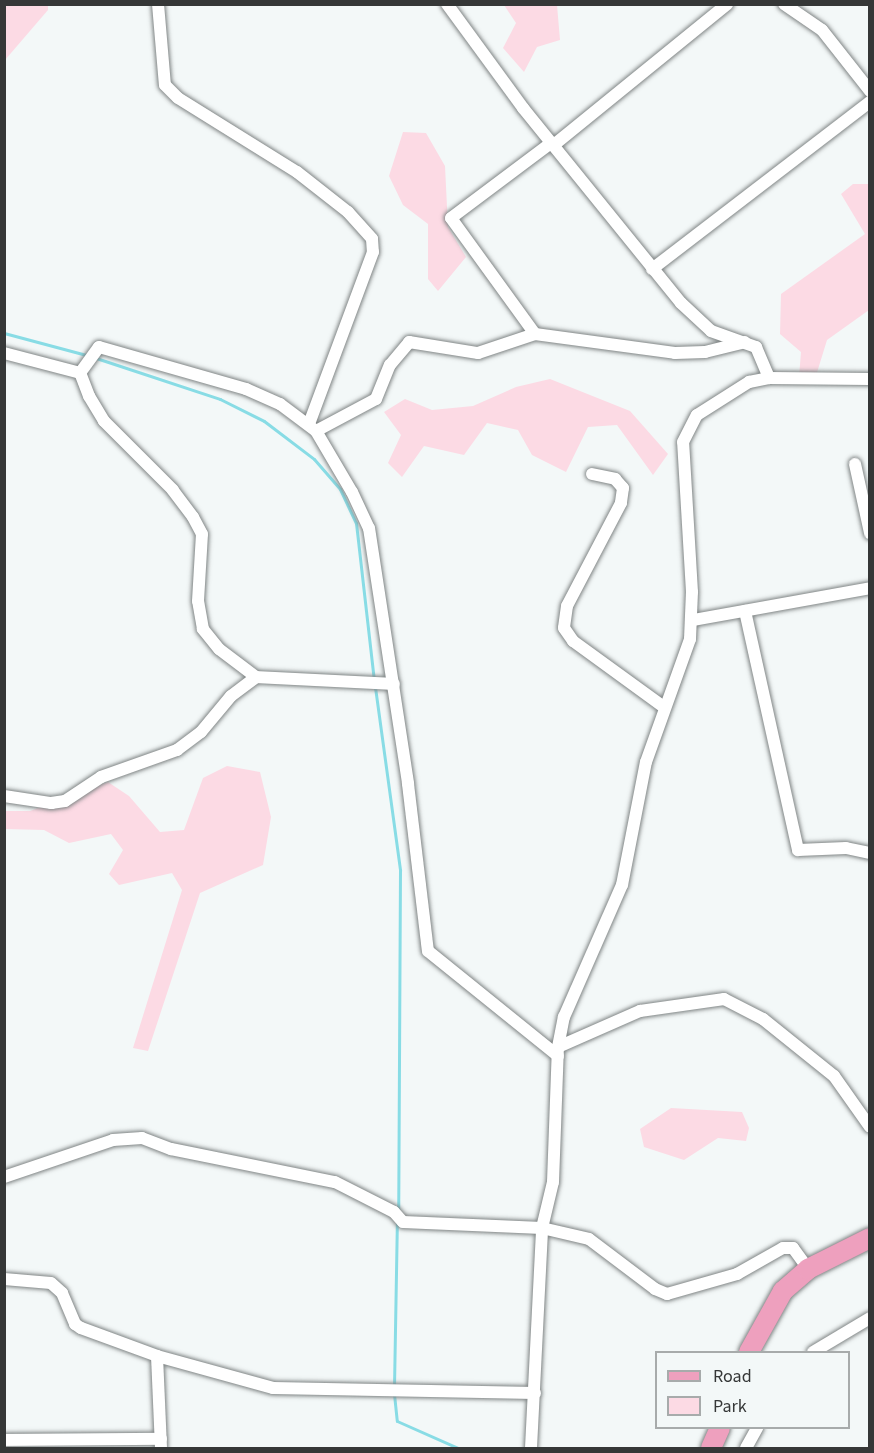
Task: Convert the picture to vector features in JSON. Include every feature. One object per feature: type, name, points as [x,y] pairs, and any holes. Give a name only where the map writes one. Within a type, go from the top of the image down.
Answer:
[{"type":"main road","points":[[750,1351],[771,1307],[808,1269],[870,1238]]},
{"type":"main road","points":[[711,1449],[720,1429]]},
{"type":"street","points":[[158,4],[165,85],[178,98],[297,172],[348,212],[372,238],[373,252],[312,427]]},
{"type":"street","points":[[447,4],[553,144],[652,269],[699,322],[721,335],[747,342],[762,356],[769,378]]},
{"type":"street","points":[[535,334],[452,218],[553,144],[727,4]]},
{"type":"street","points":[[784,4],[822,30],[870,92]]},
{"type":"street","points":[[652,269],[870,102]]},
{"type":"street","points":[[312,427],[376,399],[390,365],[409,342],[478,353],[535,334],[675,352],[705,352],[747,342]]},
{"type":"street","points":[[80,373],[99,347],[246,389],[280,404],[312,427],[352,492],[369,528],[394,684],[428,951],[558,1052]]},
{"type":"street","points":[[4,353],[80,373],[104,421],[173,490],[193,517],[201,534],[198,601],[203,629],[219,649],[256,677],[394,684]]},
{"type":"street","points":[[531,1449],[542,1228],[553,1182],[558,1052],[564,1017],[622,885],[635,802],[664,706],[682,666],[693,620],[683,442],[687,427],[711,404],[735,387],[769,378],[870,379]]},
{"type":"street","points":[[855,465],[870,533]]},
{"type":"street","points":[[592,474],[615,478],[623,488],[621,503],[567,606],[564,628],[573,641],[664,706]]},
{"type":"street","points":[[693,620],[870,588]]},
{"type":"street","points":[[745,611],[798,850],[846,848],[870,853]]},
{"type":"street","points":[[4,796],[51,803],[65,801],[101,777],[177,750],[201,732],[231,696],[256,677]]},
{"type":"street","points":[[558,1052],[640,1011],[724,999],[763,1019],[834,1076],[870,1127]]},
{"type":"street","points":[[4,1177],[113,1140],[142,1138],[171,1149],[335,1182],[394,1212],[403,1222],[542,1228],[589,1239],[655,1289],[667,1294],[737,1274],[783,1248],[793,1248],[808,1269]]},
{"type":"street","points":[[4,1279],[51,1283],[62,1293],[75,1324],[81,1328],[157,1356],[273,1388],[535,1393]]},
{"type":"street","points":[[816,1351],[870,1318]]},
{"type":"street","points":[[4,1440],[161,1444],[157,1356]]},
{"type":"street","points":[[746,1449],[756,1429]]},
{"type":"green space","points":[[5,4],[48,5],[48,10],[5,60]]},
{"type":"green space","points":[[504,5],[557,5],[560,40],[537,47],[524,72],[503,48],[516,23]]},
{"type":"green space","points":[[403,132],[426,133],[445,166],[448,227],[466,257],[438,291],[428,279],[428,224],[403,205],[389,176]]},
{"type":"green space","points":[[853,184],[869,184],[869,310],[827,340],[815,379],[799,377],[801,352],[780,334],[781,294],[865,234],[841,194]]},
{"type":"green space","points":[[550,379],[630,411],[668,454],[653,475],[617,425],[588,427],[566,472],[532,455],[518,430],[487,423],[464,455],[424,446],[402,477],[388,463],[401,435],[384,412],[405,399],[432,410],[473,406],[516,387]]},
{"type":"green space","points":[[227,766],[260,772],[271,817],[263,865],[200,893],[148,1051],[133,1048],[182,890],[172,873],[119,885],[109,874],[123,850],[111,834],[69,843],[44,830],[5,829],[4,811],[30,811],[108,782],[129,796],[160,832],[184,830],[203,778]]},
{"type":"green space","points":[[671,1108],[742,1112],[749,1128],[746,1141],[718,1138],[684,1160],[644,1147],[640,1129]]},
{"type":"waterway","points":[[4,333],[90,356]]},
{"type":"waterway","points":[[96,358],[220,399],[264,421],[314,459],[340,489],[356,523],[374,681]]},
{"type":"waterway","points":[[375,687],[400,870],[398,1210]]},
{"type":"waterway","points":[[394,1387],[397,1223]]},
{"type":"waterway","points":[[394,1394],[397,1421],[458,1448]]}]
